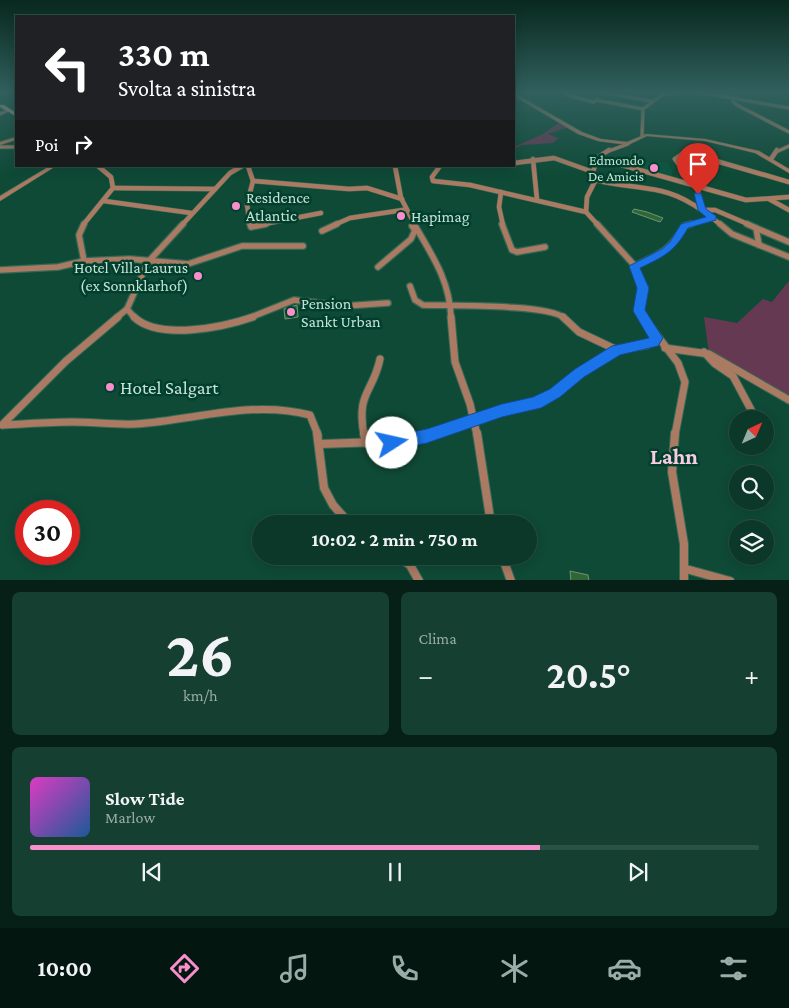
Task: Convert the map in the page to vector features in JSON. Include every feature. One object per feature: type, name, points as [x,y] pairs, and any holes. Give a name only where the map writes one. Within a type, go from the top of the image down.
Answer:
[{"type":"street","points":[[556,119],[580,133],[601,140],[628,144]]},
{"type":"street","points":[[642,136],[643,119]]},
{"type":"street","points":[[764,119],[789,132]]},
{"type":"street","points":[[594,172],[597,158],[607,151],[628,144],[642,136],[704,140],[746,149],[772,159],[789,171]]},
{"type":"street","points":[[0,145],[15,138]]},
{"type":"street","points":[[0,145],[15,146]]},
{"type":"street","points":[[772,159],[775,152],[781,147],[789,146]]},
{"type":"street","points":[[702,210],[695,185],[675,160],[675,157],[685,152],[715,158],[789,182]]},
{"type":"street","points":[[515,163],[533,159],[558,158],[594,172],[597,176],[587,197],[586,212]]},
{"type":"street","points":[[597,158],[746,200],[789,197]]},
{"type":"street","points":[[533,159],[537,200]]},
{"type":"street","points":[[0,199],[52,167]]},
{"type":"street","points":[[84,261],[79,235],[90,214],[104,201],[113,188],[111,177],[99,167]]},
{"type":"street","points":[[1,425],[41,384],[127,309],[148,262],[191,213],[230,173],[239,167]]},
{"type":"street","points":[[248,167],[253,181],[248,194],[248,222],[251,227],[320,213]]},
{"type":"street","points":[[395,167],[408,214],[442,272],[452,307],[454,361],[474,419],[490,515]]},
{"type":"street","points":[[439,167],[432,178],[433,181],[501,192],[586,212],[634,266],[643,288],[639,311],[657,338],[678,363],[685,382],[672,470],[673,486],[684,534],[686,569],[684,580]]},
{"type":"street","points":[[596,180],[616,186],[656,190],[702,210],[732,234],[789,257]]},
{"type":"street","points":[[253,181],[333,186],[349,189],[367,188],[403,200]]},
{"type":"street","points":[[113,188],[215,189]]},
{"type":"street","points":[[501,192],[498,204],[499,216],[512,250],[517,252],[545,247]]},
{"type":"street","points":[[769,199],[789,210]]},
{"type":"street","points":[[378,266],[414,234],[415,230],[403,210],[403,200]]},
{"type":"street","points":[[104,201],[191,213]]},
{"type":"street","points":[[322,231],[350,218],[403,210]]},
{"type":"street","points":[[702,210],[715,210],[789,242]]},
{"type":"street","points":[[634,266],[666,251],[674,244],[684,226],[713,218]]},
{"type":"street","points":[[756,228],[759,245]]},
{"type":"street","points":[[0,270],[40,267],[64,268],[84,261],[113,259],[188,264],[242,246],[303,246]]},
{"type":"street","points":[[410,286],[412,298],[416,303],[452,307],[519,308],[559,313],[579,332],[617,350]]},
{"type":"street","points":[[127,309],[131,316],[140,323],[151,327],[171,329],[211,327],[246,320],[294,299],[334,306],[388,303]]},
{"type":"street","points":[[320,444],[407,441],[474,419],[542,401],[580,373],[617,350],[647,345],[657,338]]},
{"type":"street","points":[[665,348],[704,352],[726,362],[789,400]]},
{"type":"street","points":[[704,352],[707,358],[733,376],[751,410]]},
{"type":"street","points":[[366,443],[361,414],[364,395],[374,378],[380,359]]},
{"type":"street","points":[[1,425],[60,422],[110,425],[139,424],[240,410],[282,410],[310,415],[320,444],[320,472],[326,495],[343,515]]},
{"type":"street","points":[[410,565],[419,580]]},
{"type":"street","points":[[505,565],[511,580]]},
{"type":"street","points":[[686,569],[730,580]]},
{"type":"shaded area","points":[[560,122],[569,127],[548,134],[558,138],[553,143],[522,145],[515,148],[515,147],[543,134]]},
{"type":"shaded area","name":"Edmondo De Amicis","points":[[628,161],[667,163],[673,172],[671,177],[628,165]]},
{"type":"shaded area","points":[[788,282],[789,400],[709,354],[704,317],[737,323],[763,299],[772,302]]},
{"type":"building","points":[[634,209],[663,218],[660,222],[632,212]]},
{"type":"building","name":"Pension Sankt Urban","points":[[297,305],[298,317],[285,319],[284,309]]},
{"type":"building","points":[[570,571],[588,575],[589,580],[571,580]]},
{"type":"place","name":"Edmondo De Amicis","points":[[654,168]]},
{"type":"place","name":"Residence Atlantic","points":[[236,206]]},
{"type":"place","name":"Hapimag","points":[[401,216]]},
{"type":"place","name":"Hotel Villa Laurus (ex Sonnklarhof)","points":[[198,276]]},
{"type":"place","name":"Pension Sankt Urban","points":[[291,312]]},
{"type":"place","name":"Hotel Salgart","points":[[110,387]]},
{"type":"district","name":"Lahn","points":[[674,456]]},
{"type":"route","points":[[392,443],[427,436],[502,410],[542,401],[580,373],[617,350],[647,345],[653,342],[657,338],[639,311],[643,288],[634,266],[643,260],[666,251],[674,244],[681,228],[684,226],[713,218],[702,210],[698,194]]}]
